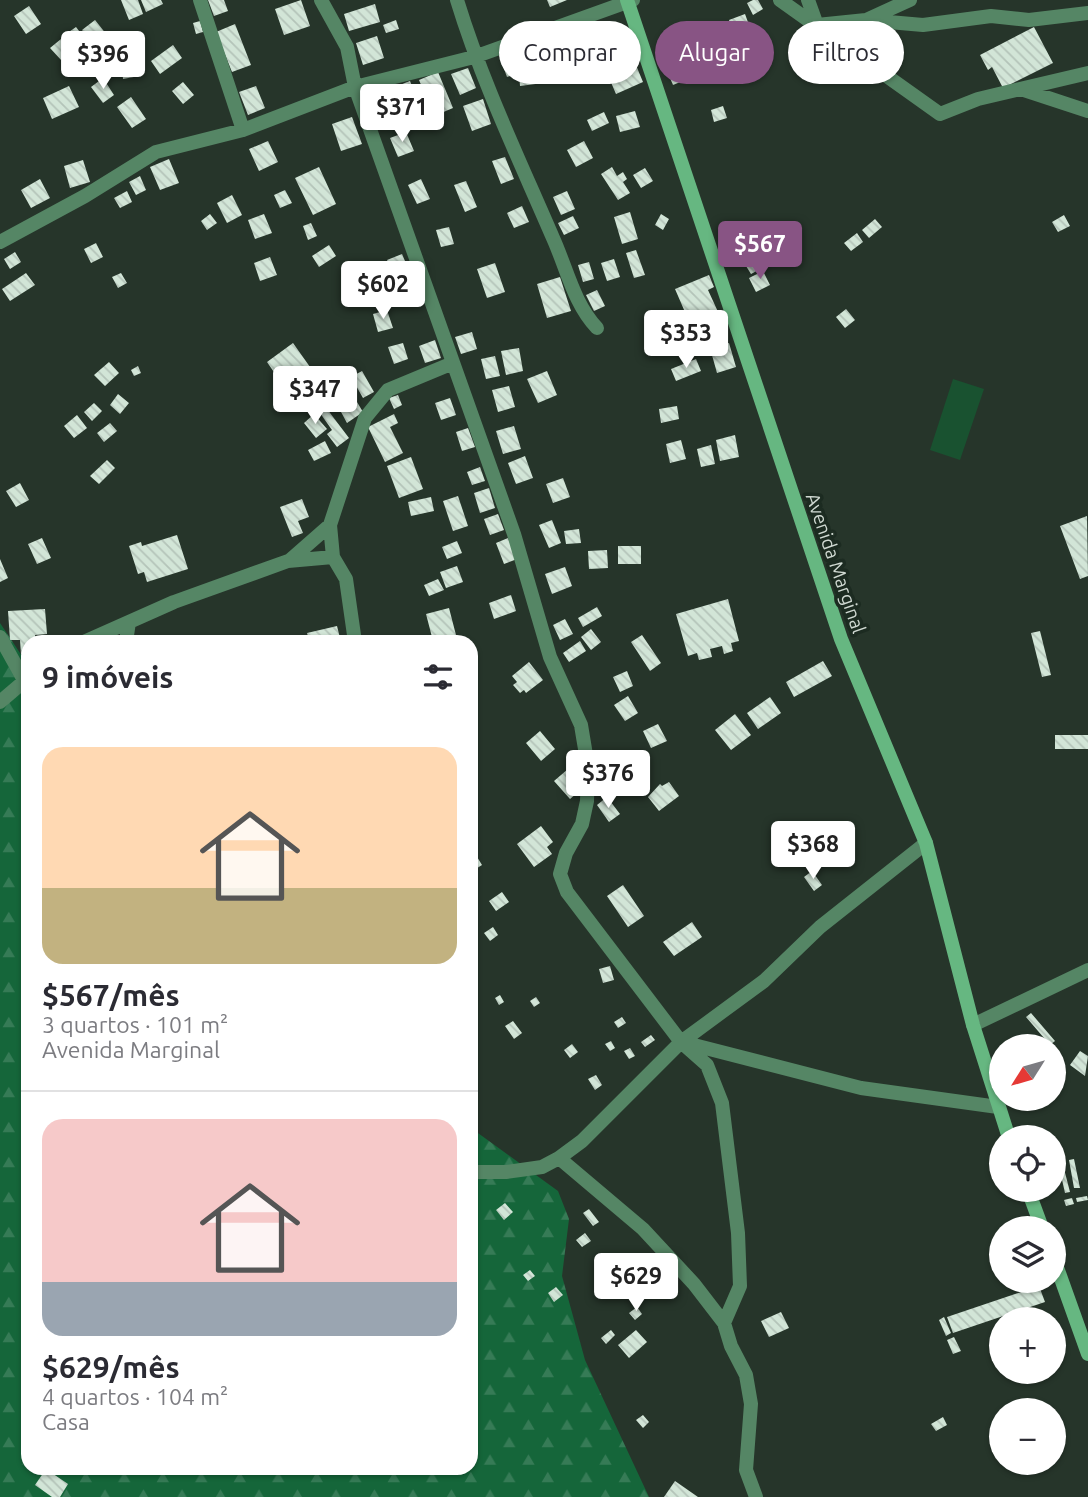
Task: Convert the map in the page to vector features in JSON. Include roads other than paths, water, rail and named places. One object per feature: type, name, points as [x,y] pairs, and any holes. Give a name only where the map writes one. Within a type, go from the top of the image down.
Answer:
[{"type":"street","points":[[200,0],[243,130]]},
{"type":"street","points":[[321,0],[347,47],[355,87],[514,534],[550,657],[581,725],[587,767],[587,801],[582,824],[566,853],[560,874],[567,892],[681,1042],[707,1065],[722,1104],[738,1233],[740,1286],[724,1323]]},
{"type":"street","points":[[457,0],[474,57],[567,269],[582,312],[597,328]]},
{"type":"street","points":[[0,242],[85,196],[156,152],[243,130],[355,87],[474,57],[629,0]]},
{"type":"street","name":"Avenida Marginal","points":[[629,0],[841,639],[926,843],[989,1077]]},
{"type":"street","points":[[780,0],[811,21]]},
{"type":"street","points":[[808,0],[816,21]]},
{"type":"street","points":[[866,20],[910,0]]},
{"type":"street","points":[[856,21],[923,25],[991,16],[1029,20],[1088,13]]},
{"type":"street","points":[[899,84],[940,114],[978,99],[1088,73]]},
{"type":"street","points":[[1021,89],[1088,111]]},
{"type":"street","points":[[354,635],[346,579],[333,557],[330,525],[365,418],[388,390],[453,363]]},
{"type":"street","points":[[288,561],[330,525]]},
{"type":"street","points":[[99,635],[174,602],[288,561],[333,557]]},
{"type":"street","points":[[127,635],[128,622]]},
{"type":"street","points":[[0,637],[21,671]]},
{"type":"street","points":[[0,702],[21,683]]},
{"type":"street","points":[[478,1172],[506,1172],[542,1167],[559,1158],[582,1141],[681,1042],[764,981],[820,927],[926,843]]},
{"type":"street","points":[[973,1025],[1088,970]]},
{"type":"street","points":[[681,1042],[862,1088],[989,1106]]},
{"type":"street","points":[[559,1158],[643,1229],[694,1284],[724,1323],[731,1346],[746,1375],[751,1404],[746,1470],[756,1497]]},
{"type":"street","points":[[1066,1293],[1088,1354]]}]
